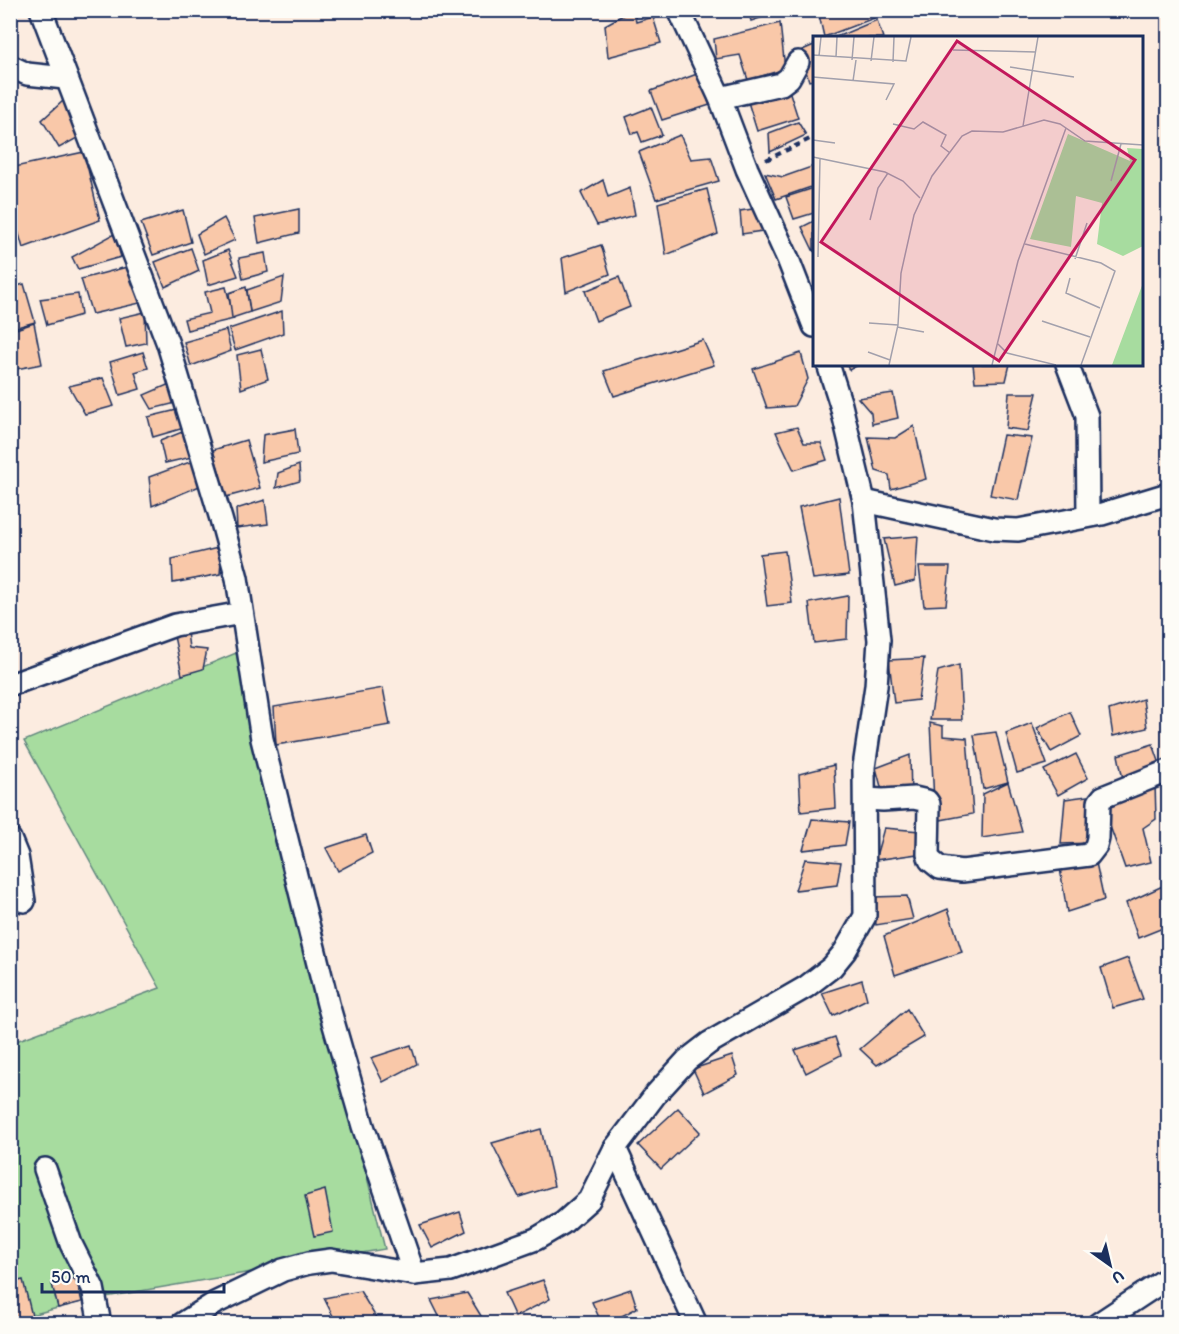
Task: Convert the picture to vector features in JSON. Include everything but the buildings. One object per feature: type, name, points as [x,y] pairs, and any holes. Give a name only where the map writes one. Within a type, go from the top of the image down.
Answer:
[{"type":"street","points":[[41,10],[168,344],[221,519],[237,578],[262,739],[328,1004],[363,1126],[414,1274]]},
{"type":"street","points":[[679,10],[720,98],[747,169],[788,259],[813,323]]},
{"type":"street","points":[[720,98],[781,84],[789,78],[798,63]]},
{"type":"street","points":[[10,66],[27,74],[65,78]]},
{"type":"street","points":[[182,1323],[215,1303],[283,1270],[309,1263],[331,1260],[414,1274],[451,1270],[536,1239],[563,1223],[589,1200],[615,1148],[656,1094],[687,1060],[709,1043],[806,987],[832,968],[845,951],[865,916],[864,766],[876,686],[879,640],[864,501],[841,405],[829,366]]},
{"type":"street","points":[[1068,366],[1087,416],[1088,516]]},
{"type":"street","points":[[864,501],[994,530],[1018,530],[1088,516],[1168,494]]},
{"type":"street","points":[[10,685],[175,625],[242,613]]},
{"type":"street","points":[[865,799],[914,798],[927,801],[929,804],[928,854],[930,860],[940,868],[962,871],[1089,855],[1096,846],[1099,802],[1103,797],[1168,771]]},
{"type":"street","points":[[10,838],[17,856],[24,901]]},
{"type":"street","points":[[615,1148],[696,1323]]},
{"type":"street","points":[[45,1169],[71,1244],[93,1288],[100,1323]]},
{"type":"street","points":[[1098,1323],[1166,1279]]},
{"type":"path","points":[[747,169],[813,137]]},
{"type":"green space","points":[[236,653],[385,1249],[88,1300],[16,1319],[20,1323],[11,1323],[10,1030],[16,1041],[160,988],[24,741]]}]
